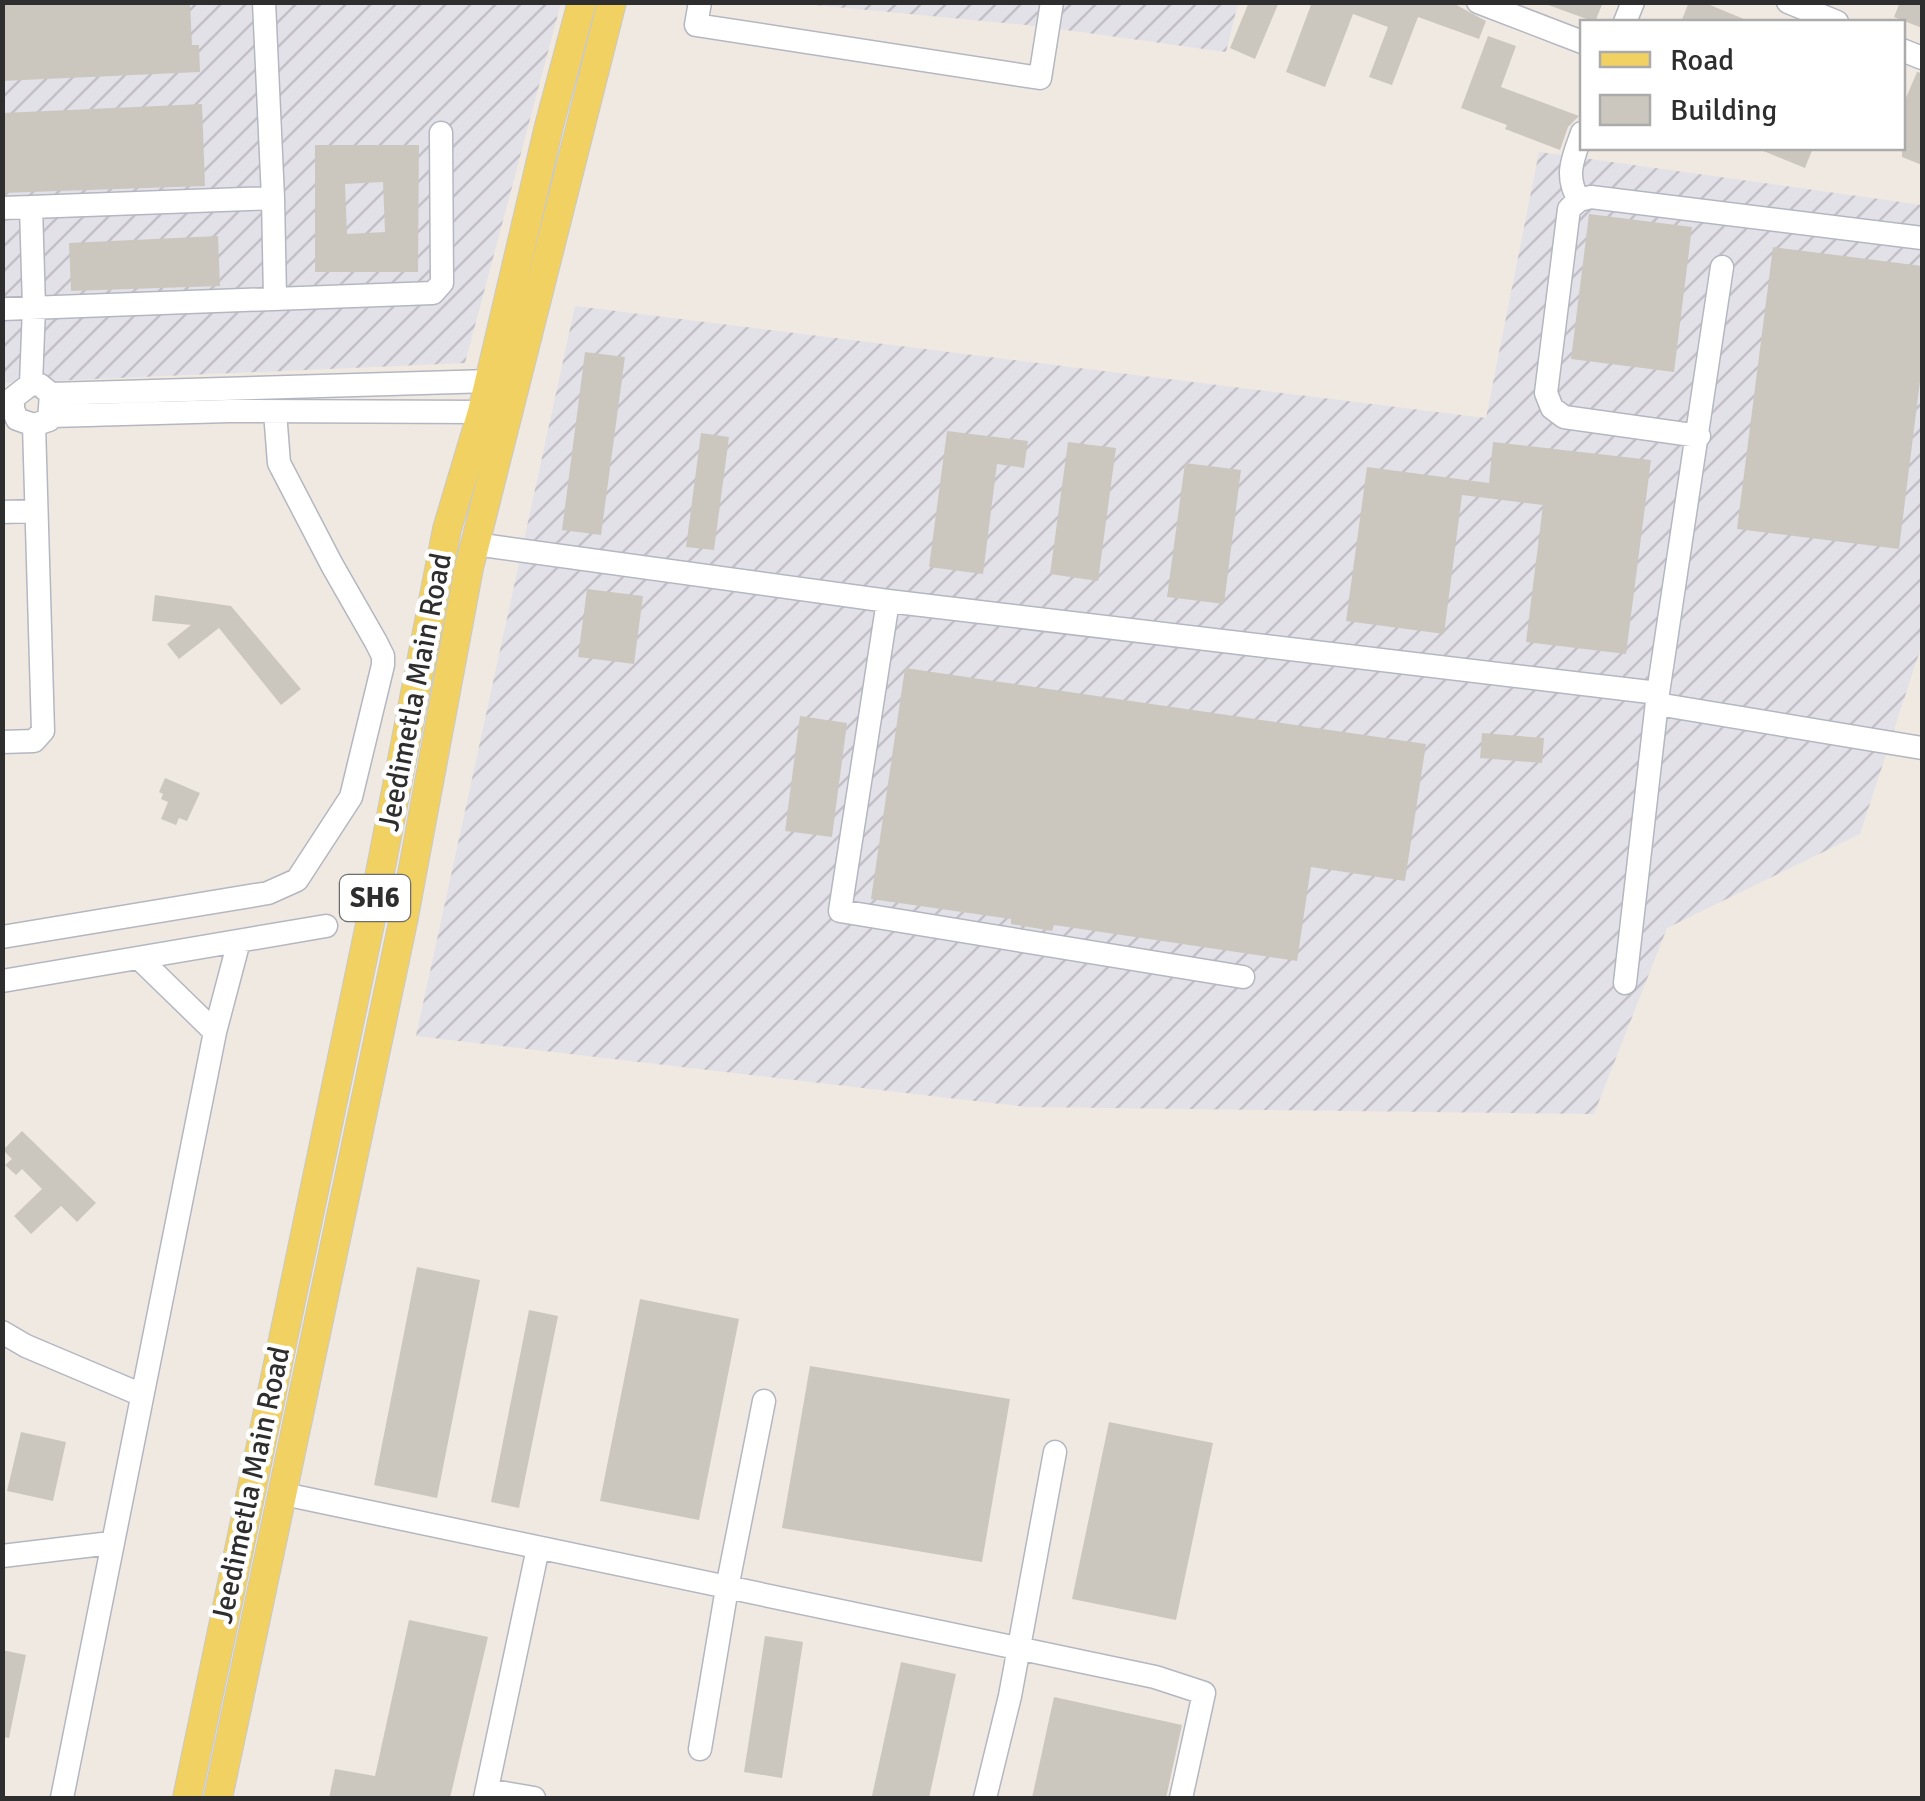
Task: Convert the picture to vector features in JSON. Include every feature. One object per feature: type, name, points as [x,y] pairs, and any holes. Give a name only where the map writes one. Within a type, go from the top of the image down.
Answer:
[{"type":"main road","name":"Jeedimetla Main Road","points":[[187,1798],[368,929],[446,529],[490,381],[582,2]]},
{"type":"main road","name":"Jeedimetla Main Road","points":[[218,1798],[403,922],[475,544],[612,2]]},
{"type":"street","points":[[264,2],[274,298]]},
{"type":"street","points":[[700,2],[696,25],[1040,78],[1052,2]]},
{"type":"street","points":[[1478,2],[1580,41]]},
{"type":"street","points":[[1788,2],[1832,20]]},
{"type":"street","points":[[2,308],[432,294],[442,283],[441,133]]},
{"type":"street","points":[[1579,200],[1571,187],[1571,162],[1580,138]]},
{"type":"street","points":[[2,208],[273,198]]},
{"type":"street","points":[[1698,436],[1564,417],[1552,408],[1546,393],[1569,209],[1579,200],[1591,198],[1922,238]]},
{"type":"street","points":[[2,742],[34,740],[43,731],[35,511],[42,405],[31,207]]},
{"type":"street","points":[[1624,983],[1657,698],[1722,267]]},
{"type":"street","points":[[8,409],[17,418],[42,405],[490,381]]},
{"type":"street","points":[[42,405],[274,412],[482,412]]},
{"type":"street","points":[[2,937],[284,888],[311,863],[351,797],[383,656],[279,463],[274,412]]},
{"type":"street","points":[[2,512],[35,511]]},
{"type":"street","points":[[475,544],[888,601],[1657,698],[1922,748]]},
{"type":"street","points":[[888,601],[840,910],[1244,977]]},
{"type":"street","points":[[2,981],[326,926]]},
{"type":"street","points":[[62,1798],[214,1032],[239,942]]},
{"type":"street","points":[[140,960],[214,1032]]},
{"type":"street","points":[[2,1332],[142,1395]]},
{"type":"street","points":[[700,1749],[764,1401]]},
{"type":"street","points":[[984,1798],[1010,1696],[1055,1452]]},
{"type":"street","points":[[284,1494],[1155,1677],[1204,1693],[1181,1798]]},
{"type":"street","points":[[2,1556],[111,1543]]},
{"type":"street","points":[[534,1798],[486,1794],[538,1548]]},
{"type":"shaded area","points":[[2,3],[561,3],[465,363],[3,383]]},
{"type":"shaded area","points":[[793,3],[1238,3],[1226,52],[1037,26]]},
{"type":"shaded area","points":[[1539,152],[1922,205],[1922,644],[1860,834],[1667,928],[1594,1114],[1027,1107],[416,1036],[575,306],[1486,418]]},
{"type":"building","points":[[2,2],[190,2],[192,45],[199,45],[200,72],[2,81]]},
{"type":"building","points":[[1249,2],[1279,2],[1255,59],[1230,48]]},
{"type":"building","points":[[1312,2],[1451,2],[1486,21],[1479,39],[1418,17],[1392,85],[1369,77],[1388,27],[1353,14],[1325,87],[1286,72]]},
{"type":"building","points":[[1540,2],[1603,2],[1596,20]]},
{"type":"building","points":[[1689,2],[1703,2],[1746,20],[1682,20]]},
{"type":"building","points":[[1900,2],[1922,2],[1922,28],[1894,17]]},
{"type":"building","points":[[1488,36],[1516,46],[1501,87],[1579,116],[1568,127],[1560,150],[1461,108]]},
{"type":"building","points":[[1917,72],[1922,73],[1922,165],[1902,157],[1905,100]]},
{"type":"building","points":[[202,104],[205,186],[2,193],[2,113]]},
{"type":"building","points":[[315,145],[419,145],[418,272],[315,272]],"holes":[[[383,182],[385,232],[347,234],[345,184]]]},
{"type":"building","points":[[1761,150],[1812,150],[1805,168]]},
{"type":"building","points":[[1589,214],[1692,227],[1674,372],[1571,359]]},
{"type":"building","points":[[218,236],[220,286],[71,291],[69,243]]},
{"type":"building","points":[[1773,247],[1922,266],[1922,365],[1899,549],[1737,529]]},
{"type":"building","points":[[585,352],[625,357],[601,535],[562,530]]},
{"type":"building","points":[[947,431],[1028,441],[1024,468],[997,464],[983,574],[929,567]]},
{"type":"building","points":[[701,433],[729,437],[714,550],[686,547]]},
{"type":"building","points":[[1068,442],[1116,448],[1098,581],[1050,574]]},
{"type":"building","points":[[1493,442],[1651,460],[1626,654],[1526,642],[1543,505],[1462,495],[1444,634],[1346,621],[1367,467],[1489,483]]},
{"type":"building","points":[[1185,463],[1241,470],[1224,604],[1167,597]]},
{"type":"building","points":[[587,589],[643,596],[634,664],[578,657]]},
{"type":"building","points":[[155,595],[231,606],[301,689],[281,705],[219,628],[179,659],[167,644],[191,625],[152,621]]},
{"type":"building","points":[[905,668],[1426,744],[1405,881],[1311,867],[1297,961],[1054,925],[1052,931],[1011,924],[1011,919],[871,899]]},
{"type":"building","points":[[800,716],[847,723],[832,837],[785,831]]},
{"type":"building","points":[[1482,733],[1544,738],[1542,763],[1480,758]]},
{"type":"building","points":[[165,778],[200,793],[187,821],[179,818],[176,825],[161,819],[168,802],[161,799],[163,794],[159,792]]},
{"type":"building","points":[[22,1131],[96,1203],[77,1222],[61,1206],[31,1234],[14,1216],[42,1189],[22,1169],[16,1175],[5,1165],[12,1159],[3,1150]]},
{"type":"building","points":[[417,1267],[480,1280],[437,1498],[374,1485]]},
{"type":"building","points":[[640,1299],[739,1319],[699,1520],[600,1501]]},
{"type":"building","points":[[529,1310],[558,1316],[519,1508],[491,1502]]},
{"type":"building","points":[[810,1366],[1010,1399],[982,1562],[782,1528]]},
{"type":"building","points":[[1109,1422],[1213,1443],[1176,1620],[1072,1599]]},
{"type":"building","points":[[21,1432],[66,1442],[53,1501],[7,1491]]},
{"type":"building","points":[[409,1620],[488,1637],[450,1798],[329,1798],[335,1769],[375,1776]]},
{"type":"building","points":[[765,1636],[803,1642],[782,1778],[744,1772]]},
{"type":"building","points":[[2,1650],[26,1655],[9,1738],[2,1737]]},
{"type":"building","points":[[901,1662],[956,1674],[929,1798],[872,1796]]},
{"type":"building","points":[[1054,1697],[1182,1725],[1166,1798],[1032,1798]]}]
